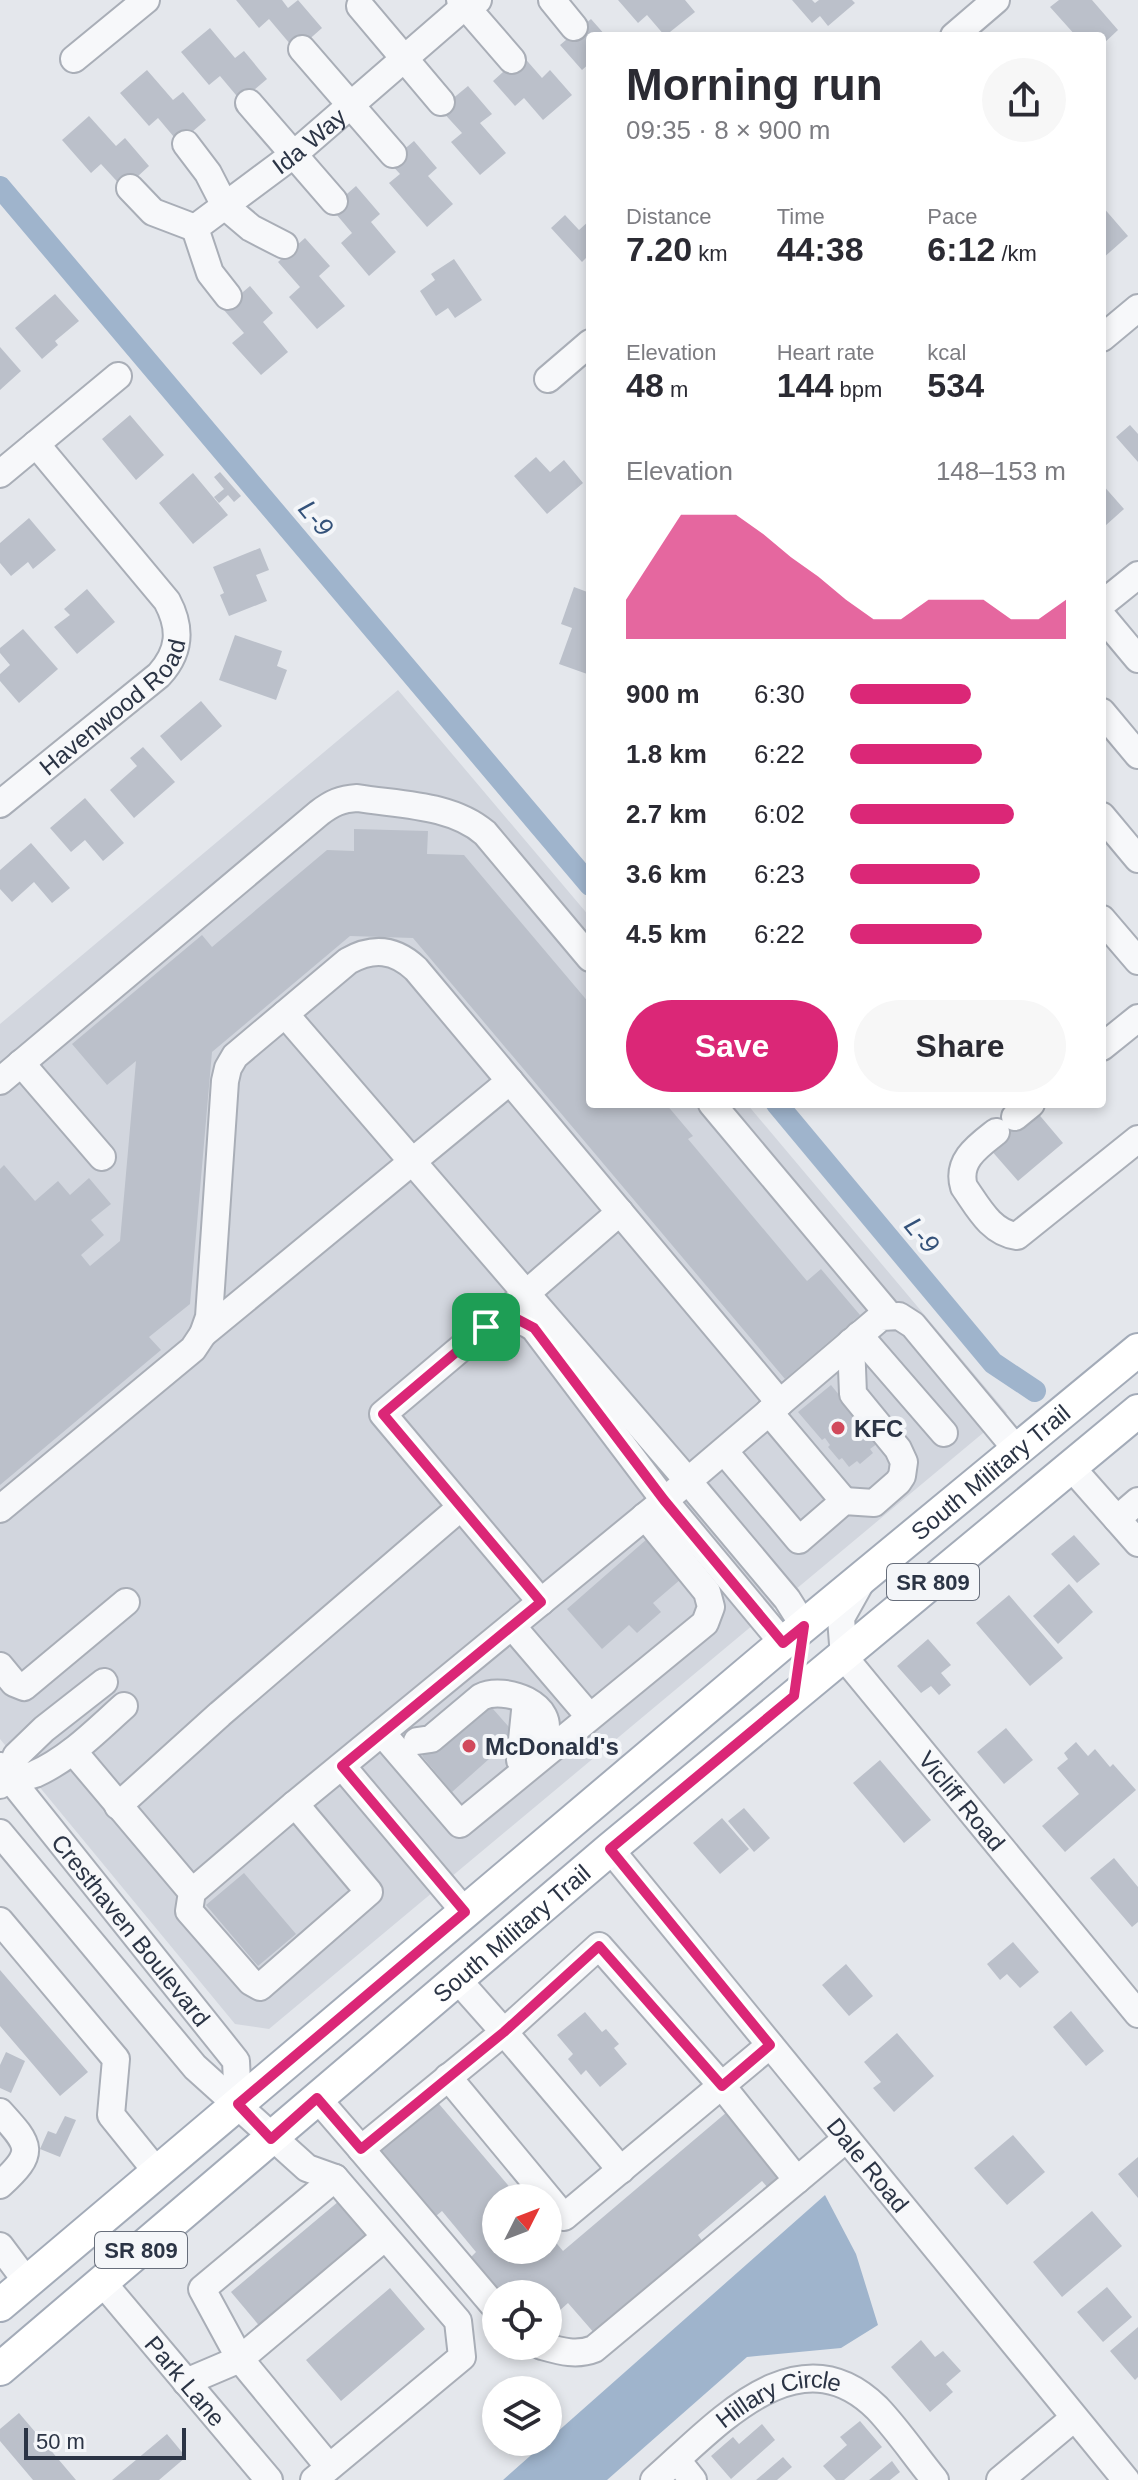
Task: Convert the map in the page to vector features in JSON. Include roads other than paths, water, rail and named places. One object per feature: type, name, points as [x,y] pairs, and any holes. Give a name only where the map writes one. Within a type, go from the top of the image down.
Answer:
[{"type":"main road","name":"South Military Trail","points":[[0,2305],[867,1572],[1138,1350]]},
{"type":"main road","name":"South Military Trail","points":[[0,2369],[610,1849],[1138,1411]]},
{"type":"main road","points":[[793,1635],[794,1696]]},
{"type":"street","points":[[74,59],[146,0]]},
{"type":"street","points":[[552,0],[574,27]]},
{"type":"street","points":[[959,32],[996,0]]},
{"type":"street","points":[[468,2],[512,60]]},
{"type":"street","name":"Ida Way","points":[[195,228],[293,155],[468,2]]},
{"type":"street","points":[[360,6],[441,102]]},
{"type":"street","points":[[302,49],[393,154]]},
{"type":"street","points":[[249,103],[334,201]]},
{"type":"street","points":[[186,144],[208,173],[225,206],[251,228],[284,245]]},
{"type":"street","points":[[130,188],[153,212],[195,228],[210,273],[228,296]]},
{"type":"street","points":[[1106,335],[1138,308]]},
{"type":"street","points":[[548,379],[586,346]]},
{"type":"street","points":[[0,474],[118,376]]},
{"type":"street","name":"Havenwood Road","points":[[0,804],[159,675],[173,656],[178,632],[175,616],[167,601],[36,444]]},
{"type":"street","points":[[1106,601],[1138,575]]},
{"type":"street","points":[[1106,621],[1138,659]]},
{"type":"street","points":[[1106,717],[1138,755]]},
{"type":"street","points":[[0,1081],[319,813],[343,799],[357,798],[455,813],[471,821],[485,833],[586,953]]},
{"type":"street","points":[[1106,821],[1138,859]]},
{"type":"street","points":[[1106,927],[1138,961]]},
{"type":"street","points":[[0,1509],[193,1349],[209,1317],[228,1068],[235,1056],[348,961],[376,951],[391,952],[416,969],[620,1212],[775,1408],[844,1501]]},
{"type":"street","points":[[285,1014],[787,1599],[793,1635]]},
{"type":"street","points":[[1106,1044],[1138,1018]]},
{"type":"street","points":[[21,1063],[102,1157]]},
{"type":"street","points":[[203,1334],[510,1081]]},
{"type":"street","points":[[715,1108],[889,1315]]},
{"type":"street","points":[[1014,1117],[972,1151],[963,1167],[962,1180],[992,1224],[999,1231],[1017,1236],[1138,1139]]},
{"type":"street","points":[[541,1602],[383,1414],[620,1212]]},
{"type":"street","points":[[295,1804],[369,1892],[260,1987],[251,1982],[189,1911],[192,1892],[295,1804],[724,1451],[881,1317],[899,1316],[913,1325],[1017,1450]]},
{"type":"street","points":[[382,1733],[409,1748],[460,1824],[705,1623],[709,1616],[710,1599],[707,1592],[655,1508],[534,1328],[515,1318],[495,1321]]},
{"type":"street","points":[[855,1338],[944,1433]]},
{"type":"street","points":[[724,1451],[799,1540],[844,1501],[874,1503],[898,1482],[904,1469],[898,1449],[853,1394],[855,1338]]},
{"type":"street","points":[[1071,1467],[1138,1543]]},
{"type":"street","points":[[1117,1519],[1138,1501]]},
{"type":"street","points":[[118,1806],[461,1507]]},
{"type":"street","points":[[655,1508],[793,1635]]},
{"type":"street","points":[[844,1657],[841,1618],[867,1572]]},
{"type":"street","points":[[0,1666],[14,1683],[24,1687],[126,1602]]},
{"type":"street","points":[[512,1626],[589,1716]]},
{"type":"street","name":"Vicliff Road","points":[[844,1657],[1138,2014]]},
{"type":"street","points":[[409,1748],[486,1684],[501,1681],[522,1688],[551,1709],[556,1725],[556,1744]]},
{"type":"street","points":[[3,1776],[16,1756],[44,1729],[104,1682]]},
{"type":"street","points":[[409,1748],[431,1739],[490,1692],[501,1691],[526,1701],[520,1760],[490,1787],[486,1803]]},
{"type":"street","points":[[3,1776],[32,1775],[73,1751],[124,1706]]},
{"type":"street","points":[[73,1751],[192,1892]]},
{"type":"street","points":[[342,1766],[465,1912]]},
{"type":"street","name":"Cresthaven Boulevard","points":[[3,1776],[236,2061],[238,2104]]},
{"type":"street","name":"Cresthaven Boulevard","points":[[0,1833],[195,2067],[238,2104],[271,2139],[307,2168],[335,2178]]},
{"type":"street","name":"Dale Road","points":[[610,1849],[1126,2480]]},
{"type":"street","points":[[0,1921],[116,2059],[111,2115],[157,2172]]},
{"type":"street","points":[[361,2149],[504,2032],[599,1946],[722,2086],[797,2180]]},
{"type":"street","points":[[457,1979],[621,2170]]},
{"type":"street","points":[[448,2077],[564,2217],[770,2045]]},
{"type":"street","points":[[317,2098],[482,2292]]},
{"type":"street","points":[[0,2112],[21,2135],[26,2150],[22,2165],[0,2185]]},
{"type":"street","points":[[562,2351],[582,2354],[594,2349],[846,2139]]},
{"type":"street","points":[[335,2178],[458,2321],[462,2357],[322,2474],[240,2359],[202,2289],[335,2178]]},
{"type":"street","points":[[186,2382],[240,2359],[385,2237]]},
{"type":"street","points":[[0,2246],[27,2282]]},
{"type":"street","name":"Park Lane","points":[[103,2283],[269,2480]]},
{"type":"street","name":"Hillary Circle","points":[[654,2480],[685,2470],[749,2399],[762,2391],[790,2381],[820,2379],[851,2389],[876,2408],[935,2480]]},
{"type":"street","points":[[1000,2480],[1074,2418]]},
{"type":"water","points":[[825,2195],[856,2254],[878,2325],[841,2348],[747,2357],[607,2480],[503,2480],[530,2456],[562,2456],[562,2428]]},
{"type":"waterway","name":"L-9","points":[[0,187],[586,880]]},
{"type":"waterway","name":"L-9","points":[[780,1108],[993,1363],[1035,1391]]},
{"type":"place","name":"KFC","points":[[838,1428]]},
{"type":"place","name":"McDonald's","points":[[469,1746]]}]
